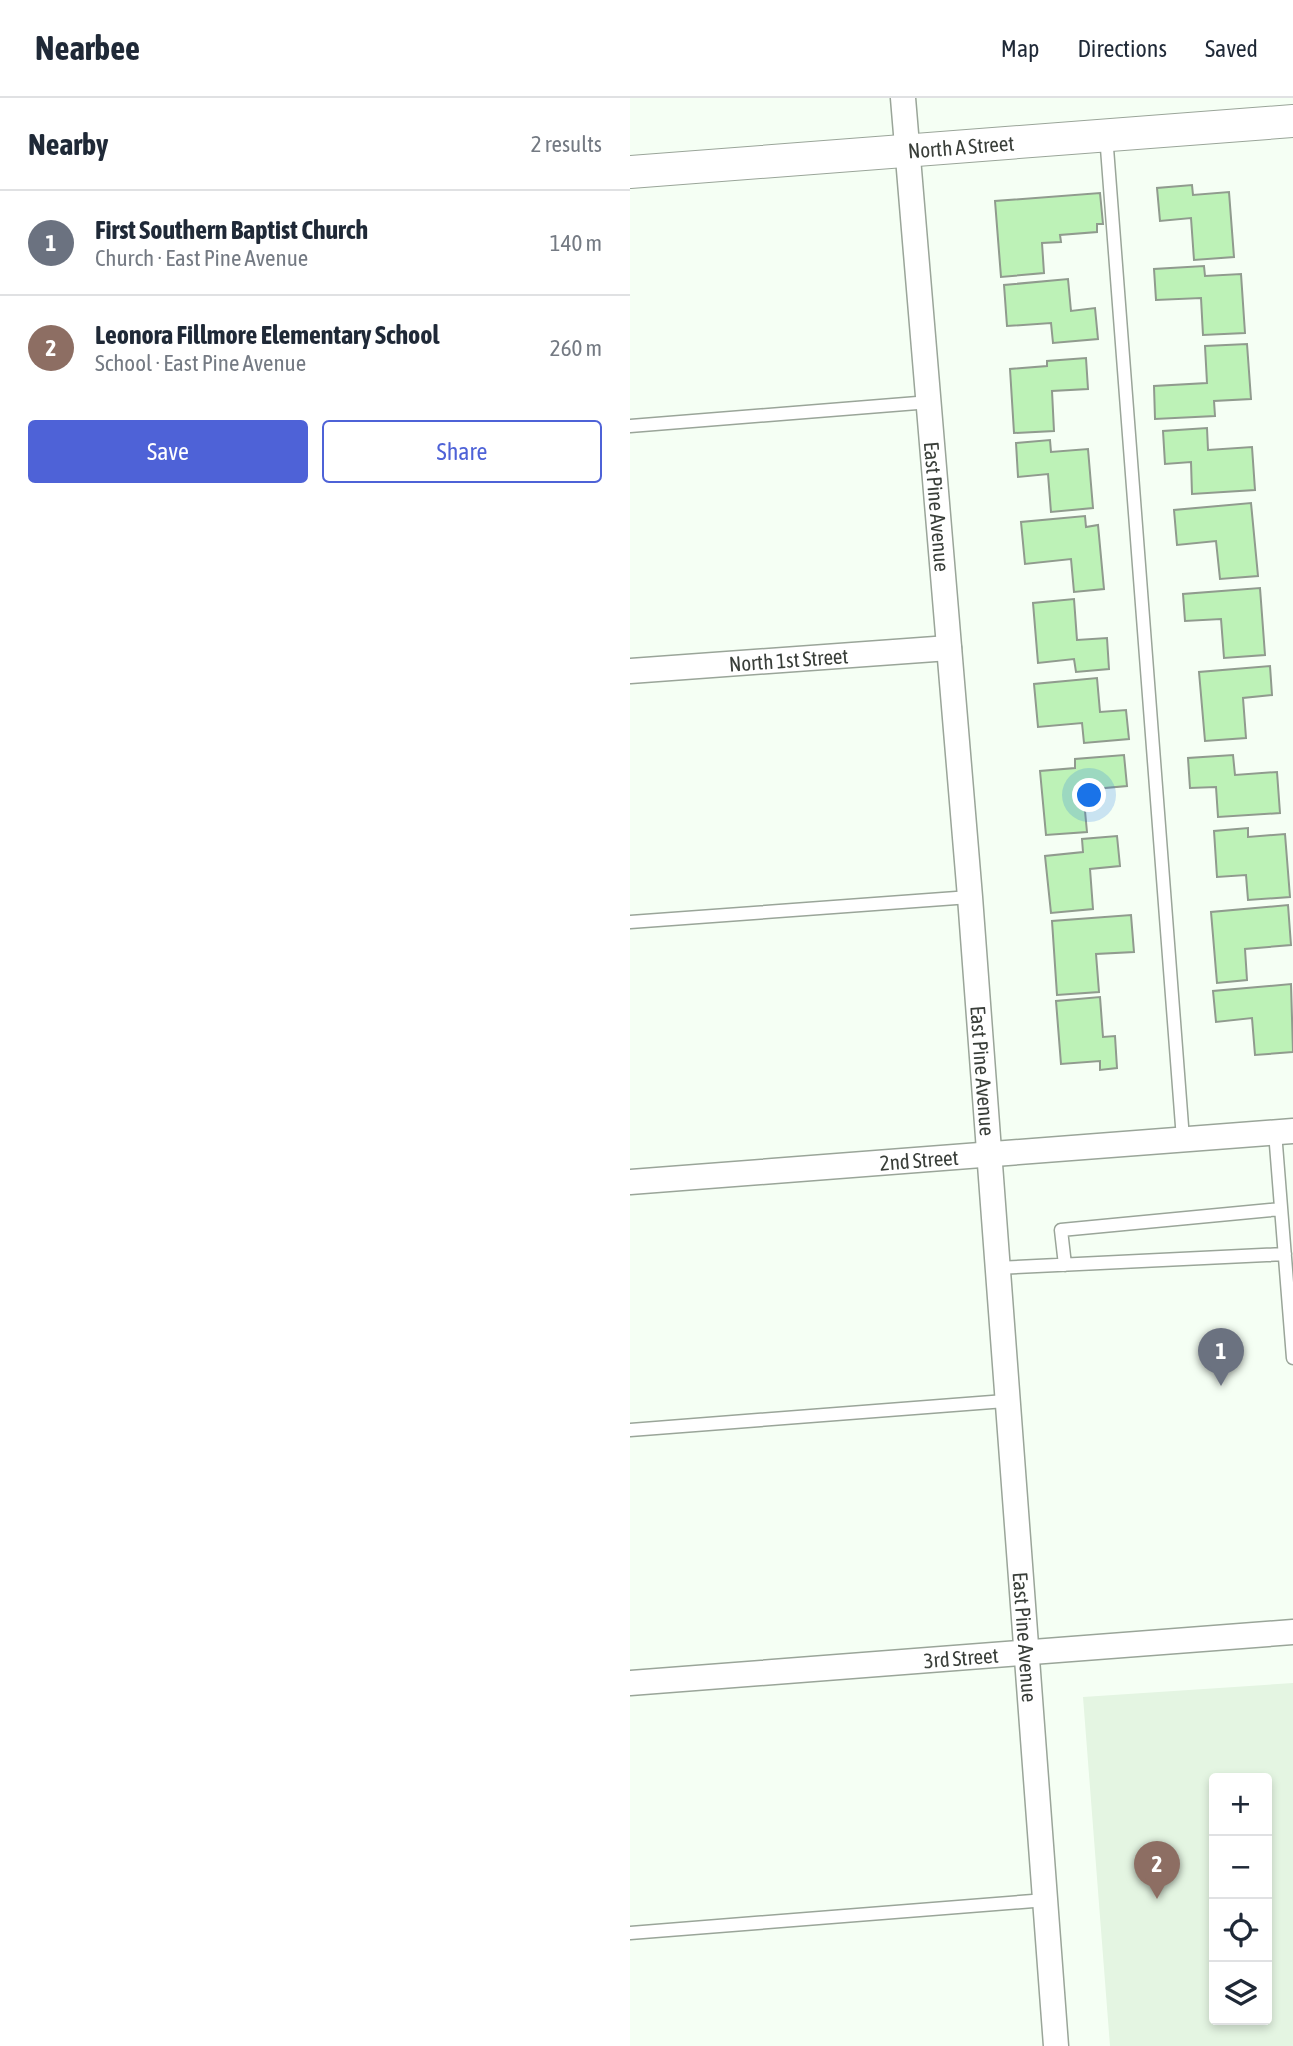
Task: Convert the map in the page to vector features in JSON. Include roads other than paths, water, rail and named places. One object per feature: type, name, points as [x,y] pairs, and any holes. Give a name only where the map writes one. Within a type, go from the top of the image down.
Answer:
[{"type":"street","name":"East Pine Avenue","points":[[903,98],[970,897],[1005,1401],[1056,2046]]},
{"type":"street","name":"North A Street","points":[[630,172],[1293,121]]},
{"type":"street","name":"North 1st Street","points":[[630,671],[949,649]]},
{"type":"street","name":"2nd Street","points":[[630,1182],[1284,1131]]},
{"type":"street","name":"3rd Street","points":[[630,1683],[1293,1632]]},
{"type":"lane","points":[[1106,135],[1183,1139]]},
{"type":"lane","points":[[630,426],[930,402]]},
{"type":"lane","points":[[630,922],[970,897]]},
{"type":"lane","points":[[1284,1131],[1281,1209],[1288,1224],[1285,1254],[1293,1358]]},
{"type":"lane","points":[[1065,1265],[1061,1230],[1281,1209]]},
{"type":"lane","points":[[996,1268],[1285,1254]]},
{"type":"lane","points":[[630,1430],[1005,1401]]},
{"type":"lane","points":[[630,1933],[1046,1900]]},
{"type":"place","name":"First Southern Baptist Church","points":[[1221,1386]]},
{"type":"place","name":"Leonora Fillmore Elementary School","points":[[1157,1899]]}]
